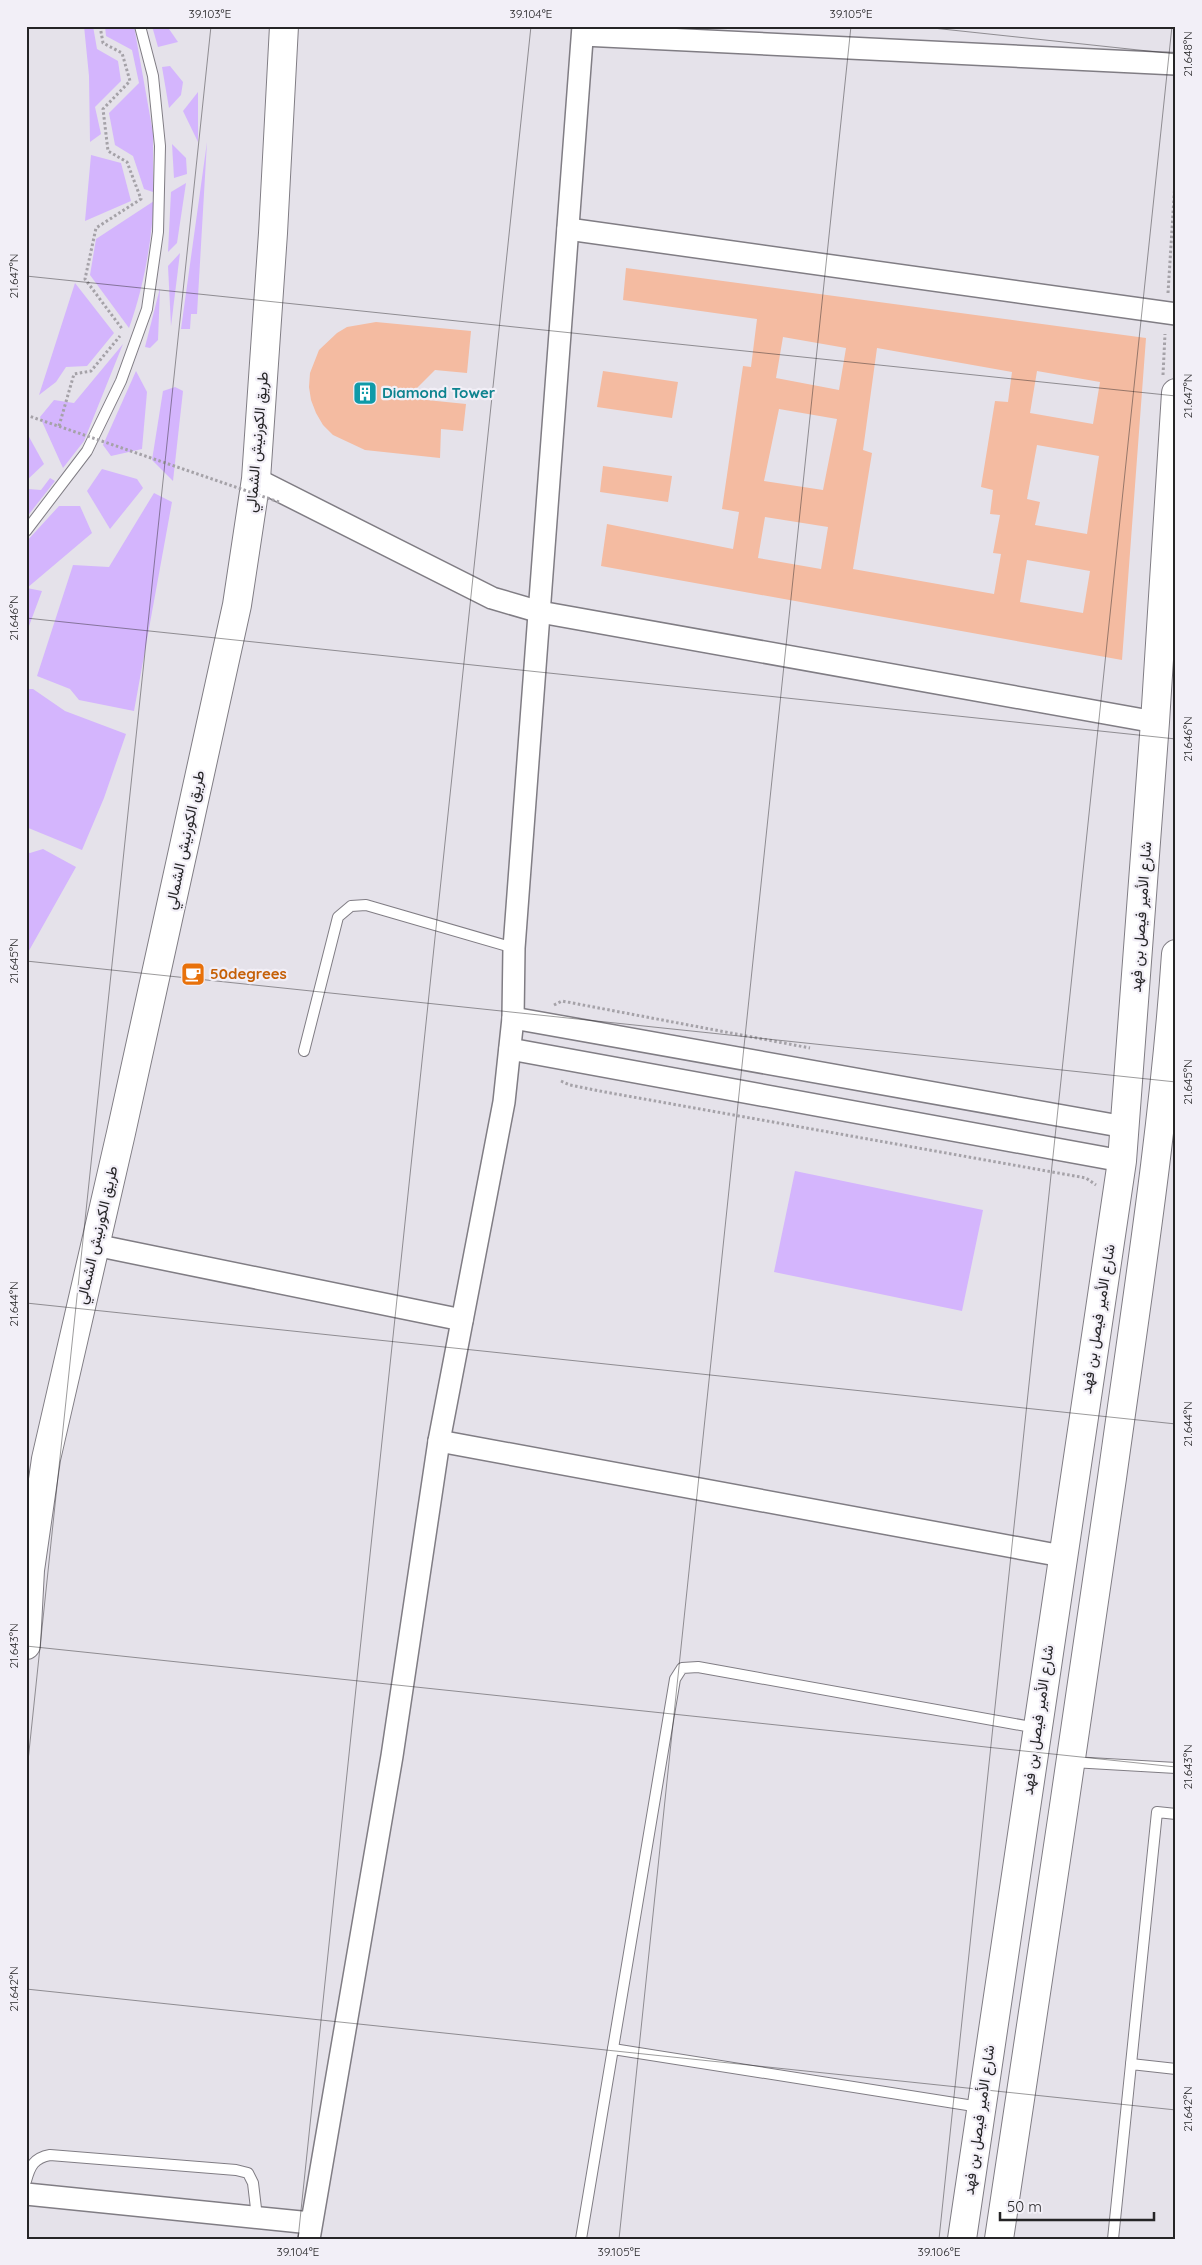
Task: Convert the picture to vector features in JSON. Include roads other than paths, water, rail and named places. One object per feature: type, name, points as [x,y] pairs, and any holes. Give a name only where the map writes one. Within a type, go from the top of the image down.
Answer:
[{"type":"main road","name":"طريق الكورنيش الشمالي","points":[[26,1645],[30,1570],[46,1459],[237,605],[256,479],[274,223],[284,26]]},
{"type":"main road","name":"شارع الأمير فيصل بن فهد","points":[[962,2239],[1036,1728],[1122,1161],[1155,722],[1176,393]]},
{"type":"main road","points":[[999,2239],[1071,1762],[1173,1040],[1176,954]]},
{"type":"main road","points":[[1012,1896],[1050,1903]]},
{"type":"street","points":[[26,2194],[257,2218],[310,2231],[392,1756],[439,1441],[504,1102],[513,1018],[514,948],[583,30],[1176,64]]},
{"type":"street","points":[[568,229],[1176,314]]},
{"type":"street","points":[[256,479],[492,598],[540,612],[1155,722]]},
{"type":"street","points":[[513,1018],[1125,1127]]},
{"type":"street","points":[[510,1049],[1122,1161]]},
{"type":"street","points":[[95,1245],[462,1320]]},
{"type":"street","points":[[439,1441],[1062,1556]]},
{"type":"lane","points":[[26,531],[87,451],[121,381],[147,310],[158,232],[160,146],[153,76],[140,26]]},
{"type":"lane","points":[[304,1051],[338,917],[351,906],[366,905],[514,948]]},
{"type":"lane","points":[[581,2239],[675,1679],[682,1668],[698,1667],[1036,1728]]},
{"type":"lane","points":[[1071,1762],[1176,1768]]},
{"type":"lane","points":[[1113,2239],[1157,1812],[1176,1814]]},
{"type":"lane","points":[[613,2049],[981,2107]]},
{"type":"lane","points":[[1131,2064],[1176,2069]]},
{"type":"lane","points":[[26,2181],[30,2165],[39,2157],[50,2155],[236,2170],[248,2173],[253,2183],[257,2218]]},
{"type":"place","name":"Diamond Tower","points":[[365,393]]},
{"type":"place","name":"50degrees","points":[[193,974]]}]
